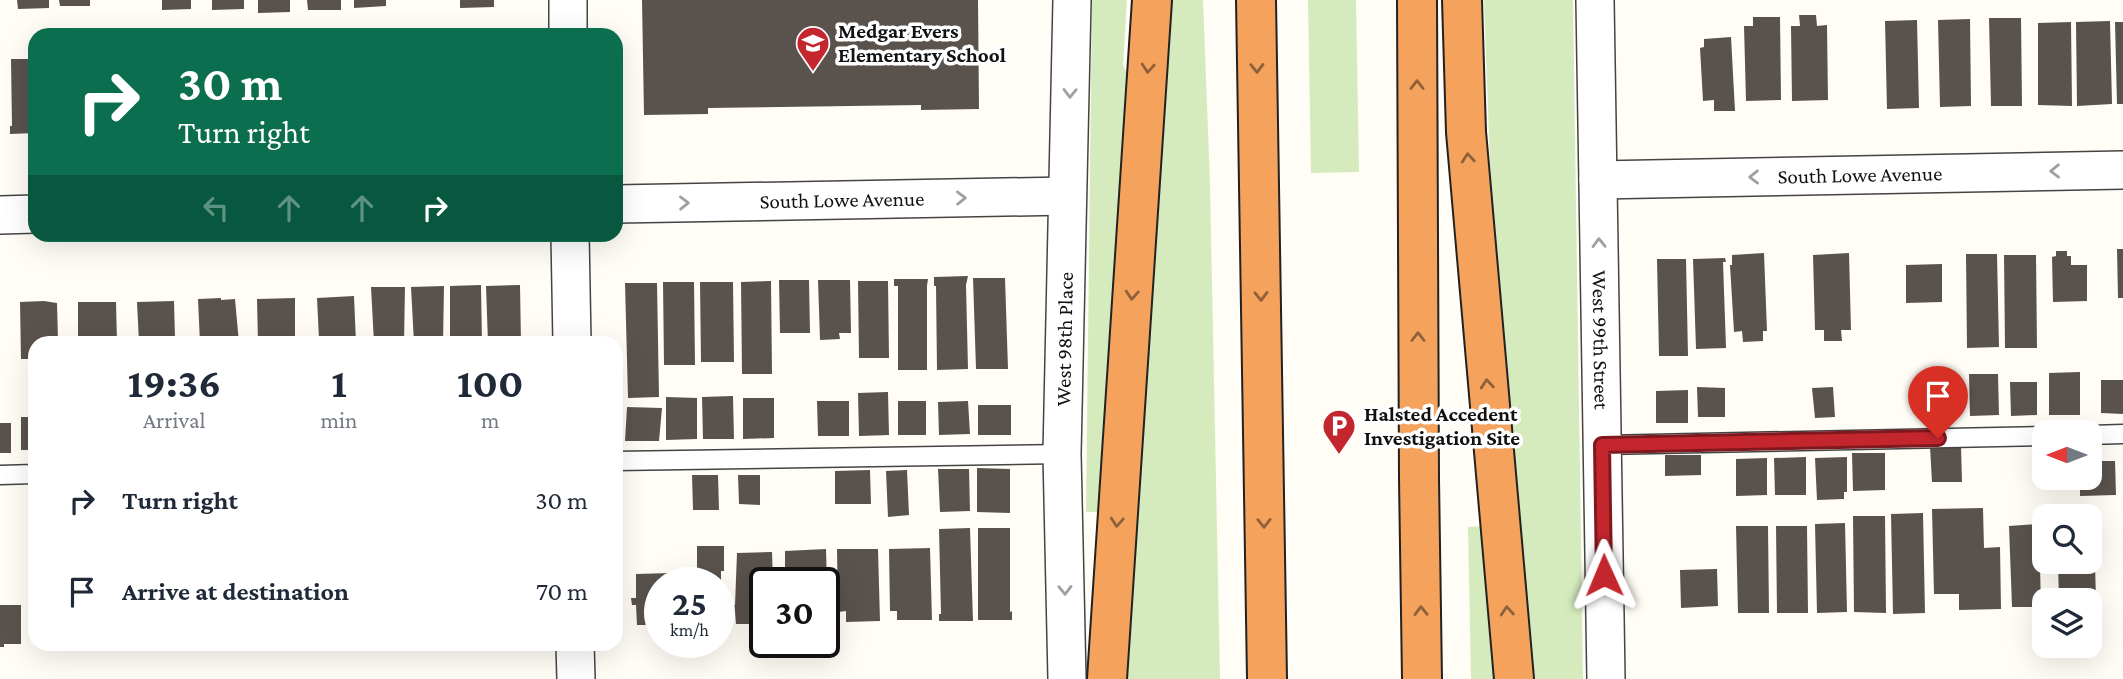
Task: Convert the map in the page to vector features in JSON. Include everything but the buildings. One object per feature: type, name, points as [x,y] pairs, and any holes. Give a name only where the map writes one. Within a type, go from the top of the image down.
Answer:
[{"type":"highway","points":[[1107,679],[1152,0]]},
{"type":"highway","points":[[1255,0],[1267,679]]},
{"type":"highway","points":[[1417,0],[1422,679]]},
{"type":"highway","points":[[1462,0],[1466,132],[1514,679]]},
{"type":"street","points":[[568,0],[568,28]]},
{"type":"street","name":"West 98th Place","points":[[1067,679],[1062,454],[1072,0]]},
{"type":"street","name":"West 99th Street","points":[[1595,0],[1606,679]]},
{"type":"street","name":"South Lowe Avenue","points":[[1598,180],[2123,170]]},
{"type":"street","name":"South Lowe Avenue","points":[[623,204],[1068,196]]},
{"type":"street","points":[[0,215],[28,214]]},
{"type":"street","points":[[570,242],[572,336]]},
{"type":"street","points":[[575,651],[576,679]]},
{"type":"lane","points":[[2102,435],[2123,434]]},
{"type":"lane","points":[[1602,445],[2032,436]]},
{"type":"lane","points":[[623,461],[1062,454]]},
{"type":"lane","points":[[0,475],[28,474]]},
{"type":"green space","points":[[1092,0],[1127,0],[1123,65],[1129,77],[1098,512],[1086,512]]},
{"type":"green space","points":[[1169,0],[1203,0],[1210,183],[1220,679],[1121,679]]},
{"type":"green space","points":[[1308,0],[1356,0],[1359,172],[1311,173]]},
{"type":"green space","points":[[1484,0],[1573,0],[1583,679],[1531,679],[1503,375],[1490,163]]},
{"type":"green space","points":[[1482,526],[1497,679],[1471,679],[1468,527]]},
{"type":"place","name":"Medgar Evers Elementary School","points":[[813,73]]},
{"type":"place","name":"Halsted Accedent Investigation Site","points":[[1339,456]]},
{"type":"route","points":[[1604,575],[1602,445],[1938,438]]}]
